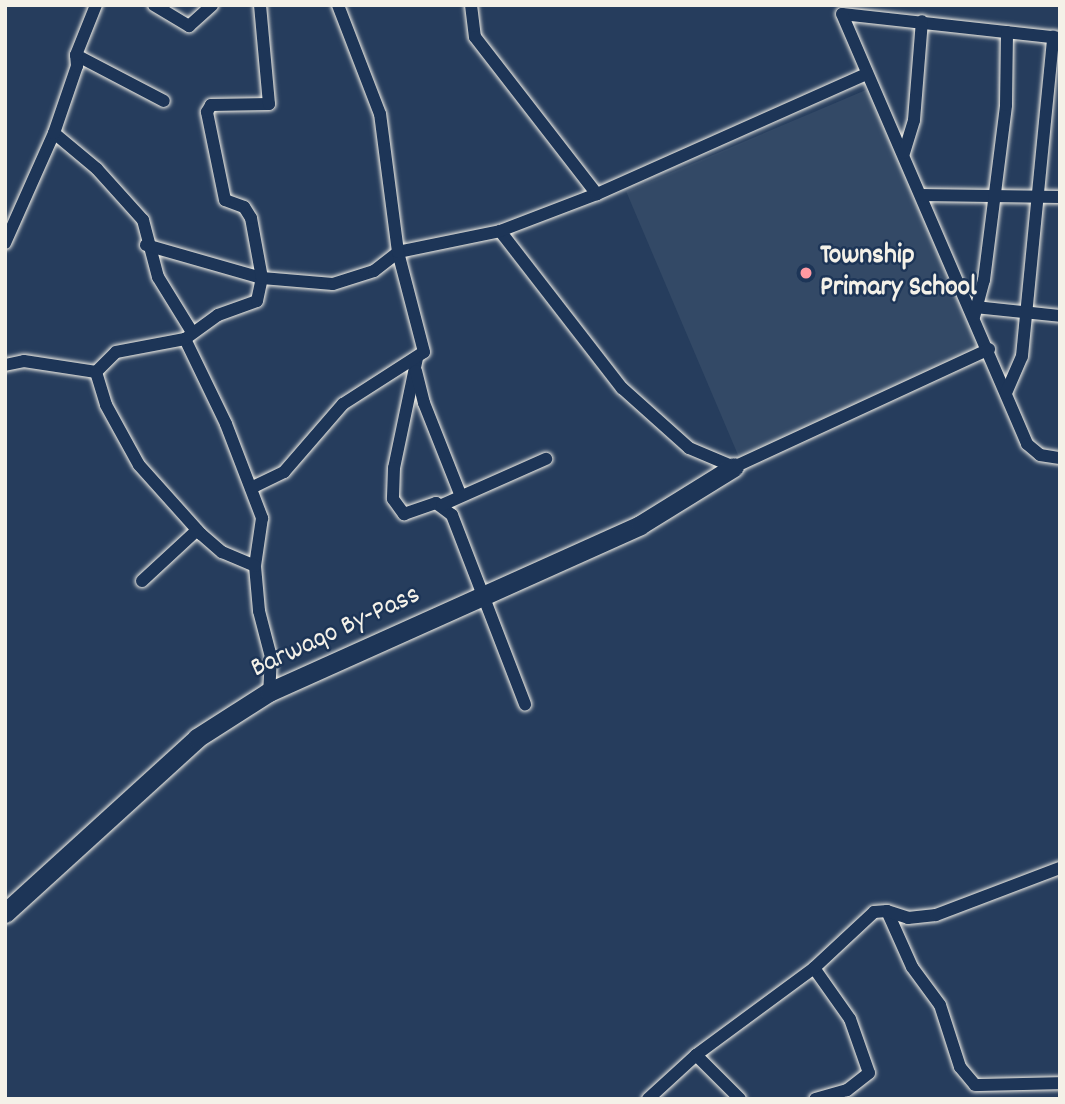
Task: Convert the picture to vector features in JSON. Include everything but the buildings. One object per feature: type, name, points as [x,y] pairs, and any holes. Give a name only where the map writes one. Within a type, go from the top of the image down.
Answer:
[{"type":"highway","name":"Barwaqo By-Pass","points":[[5,913],[197,738],[269,692],[640,525],[734,467]]},
{"type":"street","points":[[5,243],[54,133],[77,66],[76,55],[96,5]]},
{"type":"street","points":[[154,5],[189,26],[212,5]]},
{"type":"street","points":[[96,372],[116,352],[188,336],[230,309],[257,301],[262,278],[251,218],[244,207],[225,200],[207,112],[211,105],[269,104],[260,5]]},
{"type":"street","points":[[251,488],[284,472],[343,404],[416,363],[425,352],[398,252],[380,114],[338,5]]},
{"type":"street","points":[[471,5],[475,37],[597,194]]},
{"type":"street","points":[[1006,393],[1022,356],[1025,313],[1035,247],[1035,196],[1047,131],[1057,37],[842,14],[866,74],[974,312],[1006,393],[1027,444],[1040,455],[1060,458]]},
{"type":"street","points":[[904,153],[914,120],[922,21]]},
{"type":"street","points":[[974,312],[984,280],[1006,105],[1007,32]]},
{"type":"street","points":[[76,55],[164,101]]},
{"type":"street","points":[[146,245],[262,278],[333,284],[374,271],[398,252],[500,230],[597,194],[866,74]]},
{"type":"street","points":[[54,133],[97,169],[143,220],[146,245],[188,336],[251,488],[262,517],[255,566],[259,611],[271,657],[269,692]]},
{"type":"street","points":[[921,195],[1060,197]]},
{"type":"street","points":[[500,230],[622,388],[688,448],[734,467],[989,349]]},
{"type":"street","points":[[974,312],[1060,316]]},
{"type":"street","points":[[5,365],[24,361],[96,372]]},
{"type":"street","points":[[416,363],[424,403],[460,494]]},
{"type":"street","points":[[416,363],[394,468],[393,499],[404,514],[442,505],[460,494],[546,459]]},
{"type":"street","points":[[96,372],[129,452],[197,530],[222,552],[255,566]]},
{"type":"street","points":[[442,505],[452,515],[525,704]]},
{"type":"street","points":[[142,581],[197,530]]},
{"type":"street","points":[[648,1099],[696,1055],[814,968],[874,912],[887,911],[908,918],[936,915],[1060,868]]},
{"type":"street","points":[[887,911],[912,967],[940,1004],[960,1067],[975,1085],[979,1099]]},
{"type":"street","points":[[814,968],[850,1019],[869,1073],[847,1090],[815,1099]]},
{"type":"street","points":[[696,1055],[740,1099]]},
{"type":"street","points":[[975,1085],[1060,1083]]},
{"type":"shaded area","name":"Township Primary School","points":[[873,87],[987,356],[740,461],[626,192]]},
{"type":"place","name":"Township Primary School","points":[[806,273]]}]
